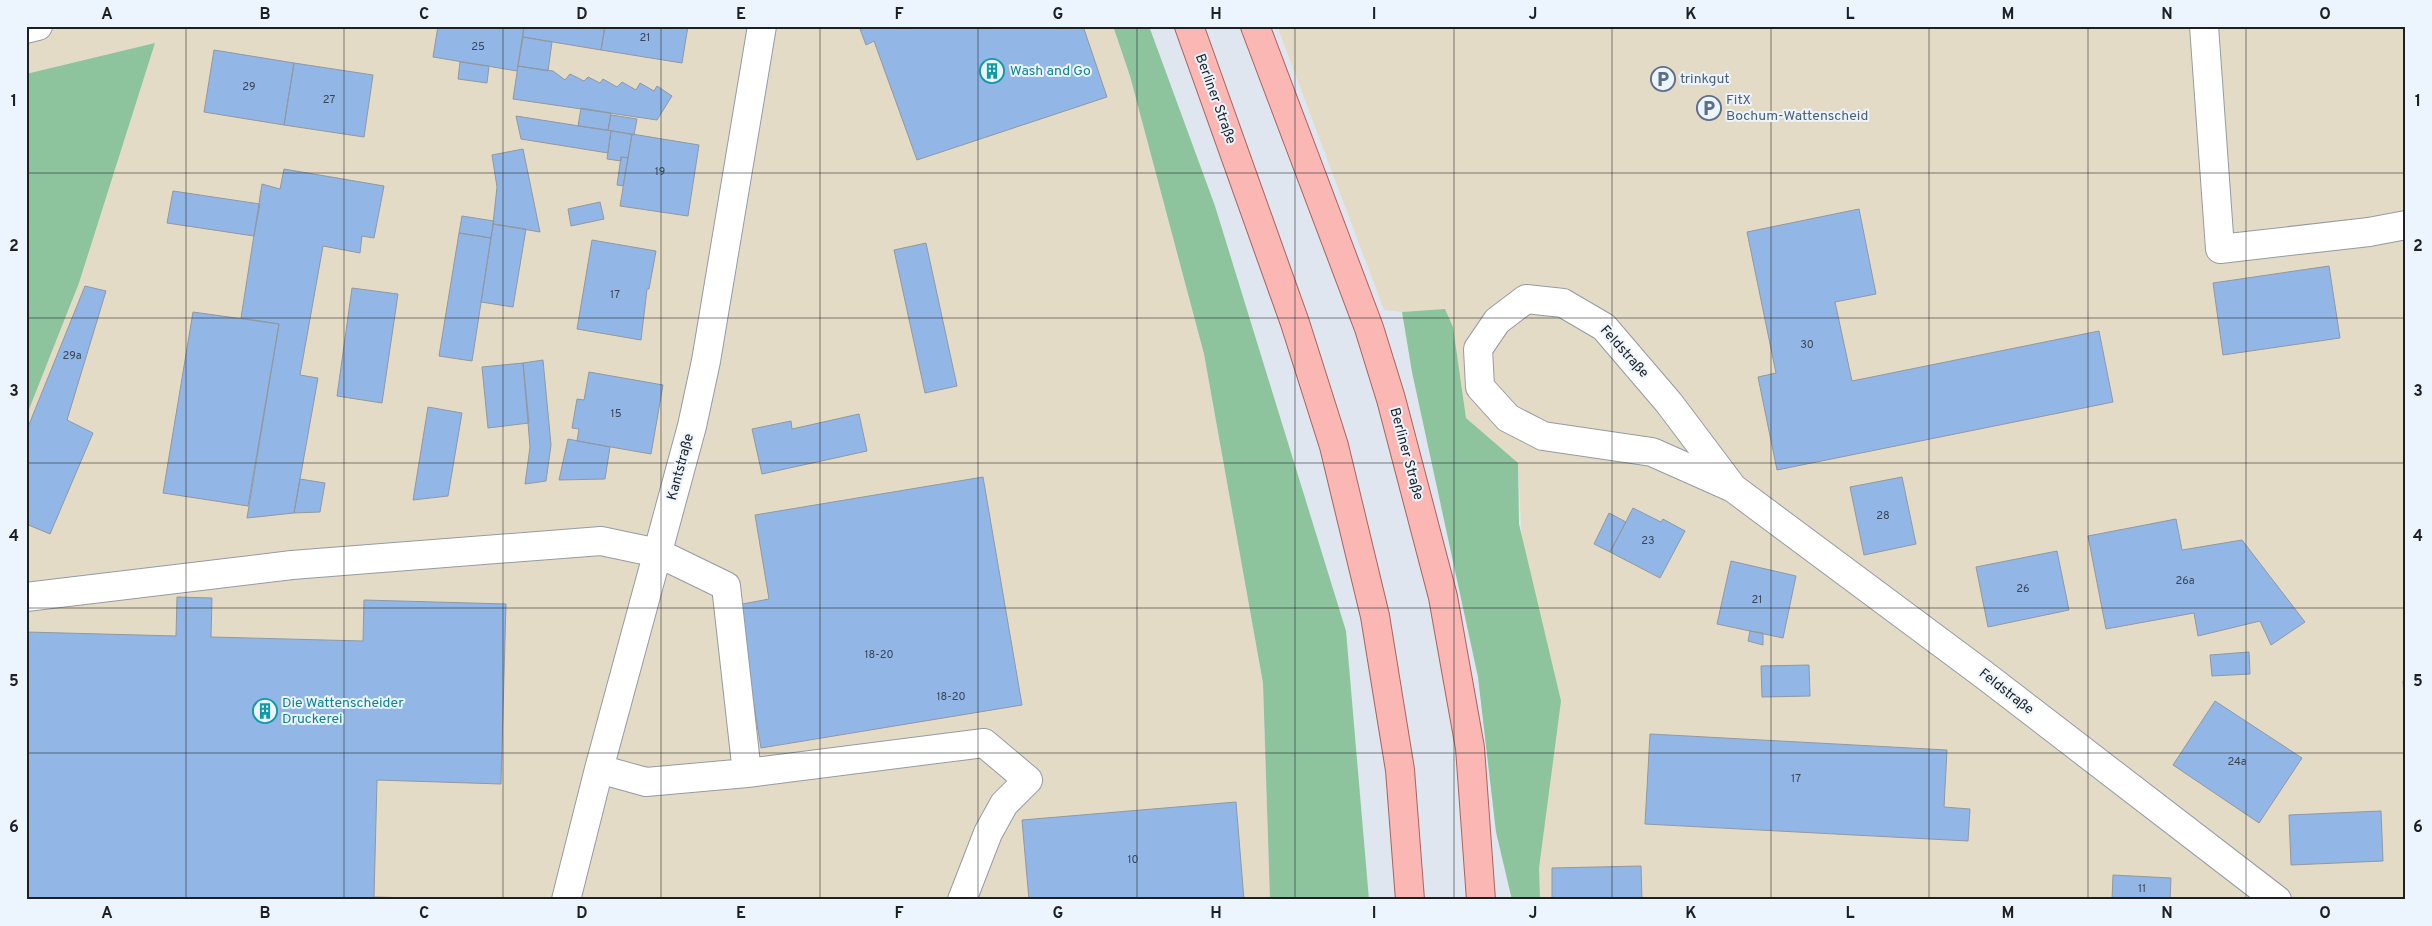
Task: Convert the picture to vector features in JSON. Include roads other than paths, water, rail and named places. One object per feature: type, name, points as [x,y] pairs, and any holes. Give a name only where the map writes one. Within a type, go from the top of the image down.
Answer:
[{"type":"main road","name":"Berliner Straße","points":[[1189,26],[1295,323],[1334,446],[1375,616],[1400,770],[1410,900]]},
{"type":"main road","name":"Berliner Straße","points":[[1255,26],[1369,328],[1391,399],[1444,598],[1470,748],[1481,900]]},
{"type":"street","points":[[26,29],[38,26]]},
{"type":"street","name":"Kantstraße","points":[[566,900],[599,769],[692,426],[706,361],[762,26]]},
{"type":"street","points":[[2204,26],[2220,249],[2369,232],[2406,225]]},
{"type":"street","name":"Feldstraße","points":[[1733,488],[1669,403],[1604,327],[1563,303],[1526,299],[1497,321],[1478,349],[1480,387],[1508,418],[1543,436],[1652,452],[1733,488],[1983,674],[2277,900]]},
{"type":"street","points":[[26,597],[292,565],[601,541],[658,553],[726,586],[747,773]]},
{"type":"street","points":[[599,769],[646,782],[747,773],[984,743],[1028,780],[1004,804],[988,833],[962,900]]},
{"type":"place","name":"Wash and Go","points":[[992,71]]},
{"type":"place","name":"trinkgut","points":[[1663,79]]},
{"type":"place","name":"FitX Bochum-Wattenscheid","points":[[1709,108]]},
{"type":"place","name":"Die Wattenscheider Druckerei","points":[[265,711]]}]
